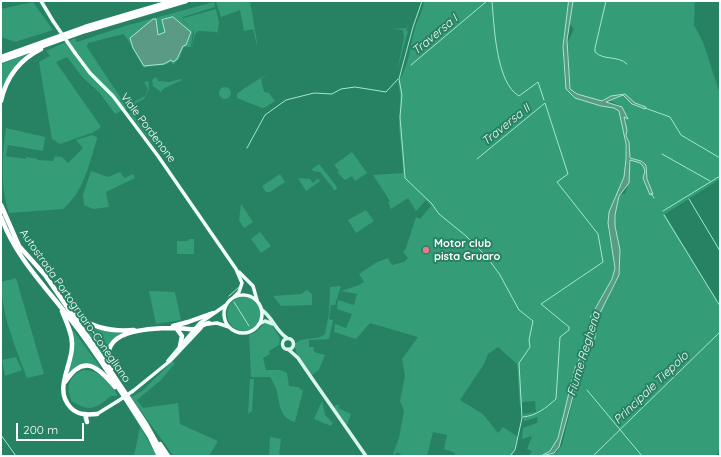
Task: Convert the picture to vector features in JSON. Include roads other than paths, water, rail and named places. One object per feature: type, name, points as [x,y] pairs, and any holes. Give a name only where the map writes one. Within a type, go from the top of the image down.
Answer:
[{"type":"highway","points":[[1,57],[85,27],[173,1]]},
{"type":"highway","points":[[1,61],[85,31],[186,1]]},
{"type":"highway","points":[[1,101],[11,75],[22,61],[36,51],[85,31]]},
{"type":"highway","name":"Autostrada Portogruaro-Conegliano","points":[[1,205],[19,246],[44,275],[66,306],[128,401],[160,456]]},
{"type":"highway","name":"Autostrada Portogruaro-Conegliano","points":[[1,217],[20,256],[94,352],[146,424],[164,456]]},
{"type":"highway","points":[[66,306],[90,324],[119,330],[179,325],[213,312]]},
{"type":"highway","points":[[60,308],[72,341],[72,354],[64,383],[64,395],[69,406],[78,412],[85,414],[97,414]]},
{"type":"highway","points":[[128,401],[110,363],[108,352],[112,342],[120,336],[127,334],[176,328],[194,329],[209,323]]},
{"type":"highway","points":[[176,328],[182,336],[180,346]]},
{"type":"highway","points":[[64,383],[76,369],[86,366],[93,367],[104,373],[128,401]]},
{"type":"highway","points":[[85,414],[87,422]]},
{"type":"highway","points":[[146,424],[168,456]]},
{"type":"main road","name":"Viale Pordenone","points":[[41,1],[75,53],[90,73],[123,109],[163,162],[236,269],[253,286],[257,300]]},
{"type":"main road","name":"Viale Pordenone","points":[[234,297],[239,292],[242,283],[236,269]]},
{"type":"main road","points":[[164,367],[194,329],[213,312],[227,304],[234,297],[248,295],[257,300],[262,310],[270,318],[280,333],[292,341],[298,358],[366,456]]},
{"type":"main road","points":[[227,304],[224,317],[229,327]]},
{"type":"main road","points":[[259,324],[262,310]]},
{"type":"main road","points":[[97,414],[133,391],[164,367],[177,355],[195,332],[209,323],[221,324],[238,332],[247,332],[259,324],[268,321],[275,326]]},
{"type":"main road","points":[[280,333],[284,348],[288,349],[298,358]]},
{"type":"main road","points":[[282,342],[287,338]]},
{"type":"main road","points":[[288,349],[293,346]]},
{"type":"water","name":"Fiume Reghena","points":[[569,1],[573,1],[567,40],[570,89],[577,94],[602,101],[611,96],[625,94],[635,103],[646,107],[645,109],[632,104],[623,95],[606,102],[622,107],[628,119],[624,117],[627,130],[626,136],[629,142],[630,158],[641,161],[646,165],[647,179],[653,194],[650,195],[643,178],[645,171],[643,166],[640,163],[630,160],[629,183],[619,196],[615,215],[615,226],[620,250],[619,275],[600,313],[595,338],[587,352],[576,385],[559,447],[554,453],[541,456],[550,451],[558,438],[575,368],[586,345],[591,316],[612,279],[615,268],[608,223],[609,212],[624,177],[626,159],[626,144],[619,111],[614,108],[601,106],[575,98],[566,89],[563,47]]},
{"type":"water","points":[[173,17],[191,32],[186,45],[183,46],[177,59],[173,62],[171,60],[164,64],[144,66],[133,48],[130,38],[153,19],[156,19],[158,35],[165,32],[162,20]]},
{"type":"waterway","points":[[422,1],[413,27],[399,79],[402,95],[400,117],[405,178],[432,204],[439,214],[466,236],[487,257],[500,275],[519,310],[533,321],[529,340],[530,347],[519,363],[522,418],[515,450],[510,456]]},
{"type":"waterway","name":"Traversa I","points":[[411,65],[487,1]]},
{"type":"waterway","points":[[492,1],[495,38],[505,79],[511,89],[519,96],[538,82],[544,100]]},
{"type":"waterway","points":[[606,1],[595,52],[599,55],[623,61],[627,64]]},
{"type":"waterway","points":[[247,148],[265,115],[286,100],[314,93],[332,94],[341,89],[355,87],[386,92],[398,79]]},
{"type":"waterway","name":"Traversa II","points":[[477,159],[545,103],[568,174],[557,182],[598,234],[603,262],[541,304],[569,327],[569,330],[560,337],[556,399],[541,411],[523,417]]},
{"type":"waterway","points":[[645,108],[670,117],[681,135],[720,158]]},
{"type":"waterway","points":[[662,154],[710,181]]},
{"type":"waterway","points":[[663,211],[720,176]]},
{"type":"waterway","name":"Principale Tiepolo","points":[[651,193],[654,198]]},
{"type":"waterway","points":[[689,199],[720,251]]},
{"type":"waterway","name":"Principale Tiepolo","points":[[664,215],[720,306]]},
{"type":"waterway","points":[[229,296],[239,287]]},
{"type":"waterway","points":[[234,302],[249,326]]},
{"type":"waterway","name":"Principale Tiepolo","points":[[593,456],[720,332]]},
{"type":"waterway","points":[[587,390],[642,456]]},
{"type":"waterway","points":[[1,435],[16,456]]},
{"type":"place","name":"Motor club pista Gruaro","points":[[426,250]]}]
